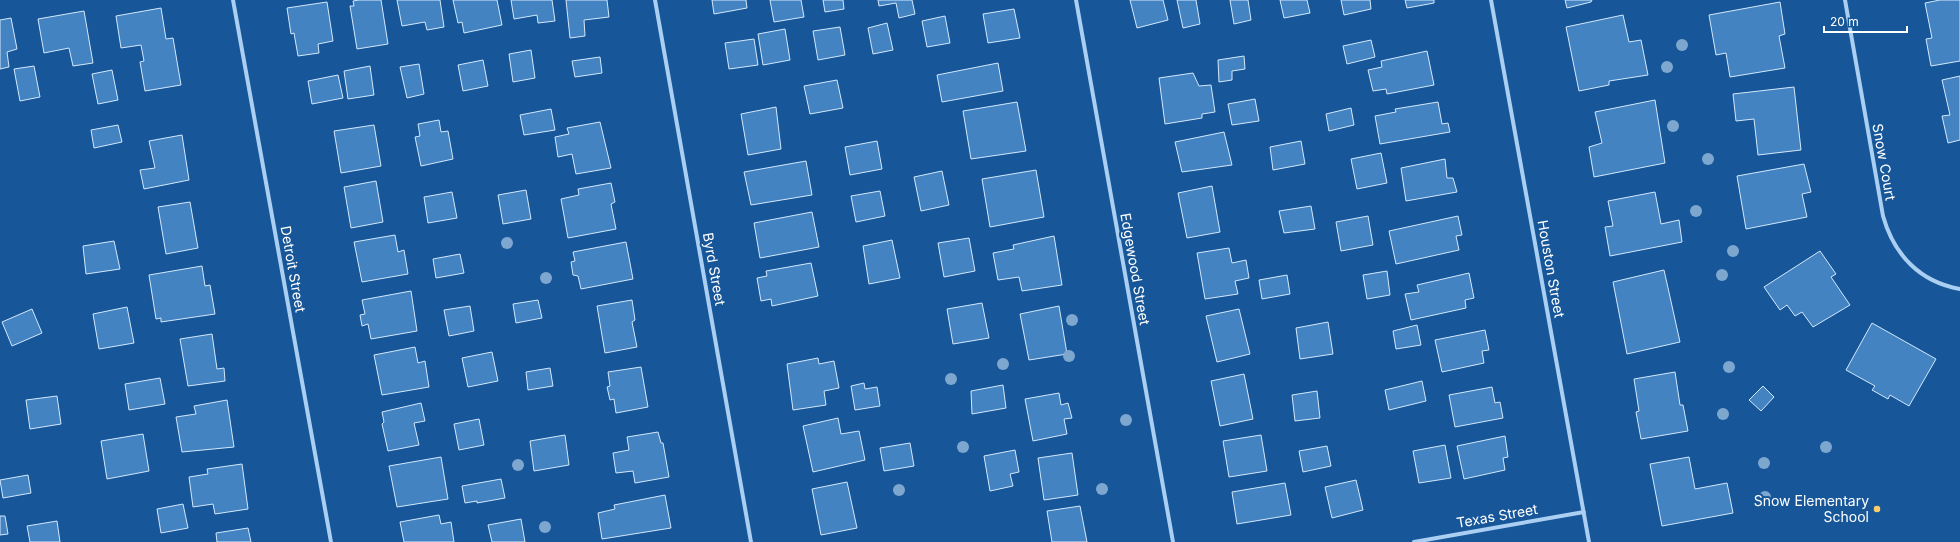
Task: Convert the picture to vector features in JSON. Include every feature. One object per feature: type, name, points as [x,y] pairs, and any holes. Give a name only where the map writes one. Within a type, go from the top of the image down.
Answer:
[{"type":"street","name":"Detroit Street","points":[[233,0],[331,542]]},
{"type":"street","name":"Byrd Street","points":[[655,0],[751,542]]},
{"type":"street","name":"Edgewood Street","points":[[1076,0],[1172,542]]},
{"type":"street","name":"Houston Street","points":[[1491,0],[1589,542]]},
{"type":"street","name":"Snow Court","points":[[1845,0],[1887,232],[1895,247],[1915,269],[1927,278],[1947,286],[1960,289]]},
{"type":"street","name":"Texas Street","points":[[1414,542],[1584,512]]},
{"type":"building","points":[[381,0],[388,44],[357,49],[350,6],[354,6],[353,1]]},
{"type":"building","points":[[397,0],[440,0],[444,27],[427,30],[425,22],[402,26]]},
{"type":"building","points":[[453,0],[497,0],[502,25],[464,33],[462,22],[458,23]]},
{"type":"building","points":[[511,0],[552,0],[555,21],[538,23],[537,15],[514,19]]},
{"type":"building","points":[[566,0],[607,0],[609,17],[584,20],[585,36],[570,38]]},
{"type":"building","points":[[712,0],[746,0],[747,8],[714,14]]},
{"type":"building","points":[[770,0],[801,0],[804,17],[774,22]]},
{"type":"building","points":[[823,0],[843,0],[844,9],[825,12]]},
{"type":"building","points":[[878,0],[912,0],[915,14],[899,18],[896,3],[879,6]]},
{"type":"building","points":[[1130,0],[1163,0],[1168,20],[1137,28]]},
{"type":"building","points":[[1177,0],[1196,0],[1200,24],[1183,28]]},
{"type":"building","points":[[1230,0],[1248,0],[1251,20],[1234,24]]},
{"type":"building","points":[[1280,0],[1307,0],[1310,13],[1284,18]]},
{"type":"building","points":[[1341,0],[1370,0],[1371,9],[1344,15]]},
{"type":"building","points":[[1405,0],[1434,0],[1434,3],[1407,8]]},
{"type":"building","points":[[1565,0],[1592,0],[1591,2],[1567,8]]},
{"type":"building","points":[[1940,0],[1960,0],[1960,61],[1931,66],[1926,39],[1932,38],[1925,3]]},
{"type":"building","points":[[327,2],[333,41],[318,44],[319,53],[298,56],[294,33],[291,34],[287,8]]},
{"type":"building","points":[[1780,2],[1785,34],[1779,36],[1785,68],[1730,77],[1726,53],[1716,55],[1709,15]]},
{"type":"building","points":[[161,8],[166,39],[173,38],[181,85],[145,91],[140,62],[144,61],[141,45],[121,48],[116,16]]},
{"type":"building","points":[[1014,9],[1020,38],[988,43],[983,14]]},
{"type":"building","points":[[84,11],[93,63],[73,66],[69,48],[44,53],[38,19]]},
{"type":"building","points":[[1623,15],[1629,42],[1641,40],[1648,75],[1609,81],[1609,85],[1579,91],[1566,27]]},
{"type":"building","points":[[945,16],[950,43],[927,47],[922,21]]},
{"type":"building","points":[[11,18],[17,49],[7,52],[9,67],[0,69],[0,20]]},
{"type":"building","points":[[887,23],[893,50],[873,54],[868,28]]},
{"type":"building","points":[[840,27],[845,55],[818,60],[813,31]]},
{"type":"building","points":[[785,29],[790,60],[763,65],[758,34]]},
{"type":"building","points":[[754,39],[758,65],[729,69],[725,43]]},
{"type":"building","points":[[1371,40],[1375,57],[1347,64],[1343,46]]},
{"type":"building","points":[[531,50],[535,78],[513,82],[509,54]]},
{"type":"building","points":[[1427,51],[1434,85],[1387,94],[1386,89],[1373,91],[1368,70],[1382,67],[1381,61]]},
{"type":"building","points":[[1244,56],[1245,69],[1232,71],[1232,80],[1219,82],[1218,60]]},
{"type":"building","points":[[600,57],[602,73],[575,77],[572,61]]},
{"type":"building","points":[[483,60],[488,86],[463,91],[458,65]]},
{"type":"building","points":[[998,63],[1003,91],[942,102],[937,75]]},
{"type":"building","points":[[419,64],[424,94],[407,98],[400,67]]},
{"type":"building","points":[[34,66],[40,97],[20,101],[14,69]]},
{"type":"building","points":[[370,66],[374,95],[348,99],[344,71]]},
{"type":"building","points":[[112,70],[118,100],[98,104],[92,74]]},
{"type":"building","points":[[1193,73],[1199,86],[1211,85],[1215,112],[1202,114],[1202,118],[1165,124],[1159,78]]},
{"type":"building","points":[[338,75],[343,98],[312,104],[308,81]]},
{"type":"building","points":[[1960,76],[1960,140],[1948,143],[1942,116],[1950,115],[1942,80]]},
{"type":"building","points":[[837,80],[843,108],[810,114],[804,86]]},
{"type":"building","points":[[1794,87],[1801,150],[1758,155],[1754,119],[1736,121],[1733,94]]},
{"type":"building","points":[[1255,99],[1259,121],[1232,125],[1228,104]]},
{"type":"building","points":[[1655,100],[1665,163],[1594,177],[1589,147],[1602,143],[1595,112]]},
{"type":"building","points":[[1017,102],[1026,151],[971,159],[963,111]]},
{"type":"building","points":[[1438,102],[1442,124],[1448,123],[1450,132],[1380,144],[1375,116],[1396,112],[1395,109]]},
{"type":"building","points":[[776,107],[781,149],[748,155],[741,114]]},
{"type":"building","points":[[1351,108],[1354,125],[1329,131],[1326,114]]},
{"type":"building","points":[[551,109],[555,130],[524,135],[520,115]]},
{"type":"building","points":[[439,120],[441,132],[448,131],[453,159],[421,166],[415,137],[420,136],[418,124]]},
{"type":"building","points":[[600,122],[611,168],[576,174],[572,154],[558,157],[555,137],[569,134],[567,128]]},
{"type":"building","points":[[118,125],[122,142],[94,148],[91,130]]},
{"type":"building","points":[[374,125],[381,166],[341,173],[334,131]]},
{"type":"building","points":[[1224,132],[1232,165],[1182,172],[1175,142]]},
{"type":"building","points":[[182,135],[189,180],[144,189],[140,170],[155,168],[149,141]]},
{"type":"building","points":[[877,141],[882,169],[850,175],[845,147]]},
{"type":"building","points":[[1301,141],[1305,164],[1273,170],[1270,147]]},
{"type":"building","points":[[1381,153],[1387,183],[1357,189],[1351,159]]},
{"type":"building","points":[[1445,159],[1447,178],[1453,178],[1457,192],[1406,201],[1401,168]]},
{"type":"building","points":[[806,161],[812,195],[751,205],[744,172]]},
{"type":"building","points":[[1804,164],[1811,192],[1802,194],[1807,217],[1746,229],[1737,176]]},
{"type":"building","points":[[1036,170],[1044,217],[990,227],[982,179]]},
{"type":"building","points":[[942,171],[949,205],[921,211],[914,177]]},
{"type":"building","points":[[376,181],[383,222],[351,228],[344,187]]},
{"type":"building","points":[[611,183],[615,202],[611,204],[616,229],[568,238],[561,199],[579,195],[578,189]]},
{"type":"building","points":[[1212,186],[1220,232],[1187,238],[1178,193]]},
{"type":"building","points":[[526,190],[531,219],[503,224],[498,195]]},
{"type":"building","points":[[880,191],[885,216],[856,222],[851,196]]},
{"type":"building","points":[[452,192],[457,218],[428,223],[424,197]]},
{"type":"building","points":[[1655,192],[1661,224],[1679,220],[1682,242],[1610,256],[1605,227],[1613,226],[1608,201]]},
{"type":"building","points":[[190,202],[198,248],[166,254],[158,207]]},
{"type":"building","points":[[1311,206],[1315,229],[1284,233],[1279,211]]},
{"type":"building","points":[[812,212],[819,247],[760,258],[754,223]]},
{"type":"building","points":[[1368,216],[1373,245],[1341,251],[1336,222]]},
{"type":"building","points":[[1458,216],[1462,235],[1456,236],[1459,250],[1396,264],[1389,231]]},
{"type":"building","points":[[395,235],[398,252],[404,250],[408,274],[362,282],[354,242]]},
{"type":"building","points":[[1054,236],[1062,285],[1022,291],[1019,277],[998,280],[993,253],[1014,249],[1013,245]]},
{"type":"building","points":[[969,238],[975,271],[944,277],[938,243]]},
{"type":"building","points":[[892,240],[900,278],[869,284],[863,246]]},
{"type":"building","points":[[114,241],[120,269],[86,274],[83,246]]},
{"type":"building","points":[[626,242],[633,279],[581,289],[578,276],[573,275],[571,262],[575,261],[573,252]]},
{"type":"building","points":[[1229,248],[1232,263],[1246,260],[1249,278],[1235,281],[1238,294],[1205,299],[1197,253]]},
{"type":"building","points":[[1820,251],[1836,274],[1831,277],[1850,305],[1813,327],[1802,312],[1795,316],[1787,305],[1780,310],[1764,287]]},
{"type":"building","points":[[460,254],[464,273],[436,278],[433,259]]},
{"type":"building","points":[[811,263],[818,296],[772,306],[771,299],[761,301],[757,278],[767,276],[766,271]]},
{"type":"building","points":[[202,266],[205,286],[210,285],[215,314],[161,322],[161,318],[156,319],[149,275]]},
{"type":"building","points":[[1664,270],[1680,342],[1627,354],[1613,282]]},
{"type":"building","points":[[1387,271],[1390,295],[1367,299],[1363,275]]},
{"type":"building","points":[[1469,273],[1474,298],[1465,300],[1466,308],[1411,320],[1405,294],[1419,292],[1417,285]]},
{"type":"building","points":[[1287,275],[1290,294],[1262,299],[1259,280]]},
{"type":"building","points":[[411,291],[417,331],[371,339],[368,324],[362,326],[360,315],[365,314],[362,300]]},
{"type":"building","points":[[538,300],[542,318],[516,323],[513,304]]},
{"type":"building","points":[[632,300],[635,320],[632,322],[637,347],[605,353],[597,306]]},
{"type":"building","points":[[982,303],[989,338],[953,344],[947,309]]},
{"type":"building","points":[[470,306],[474,331],[449,336],[444,310]]},
{"type":"building","points":[[1059,306],[1067,354],[1029,360],[1020,314]]},
{"type":"building","points":[[127,307],[134,343],[99,349],[93,314]]},
{"type":"building","points":[[32,309],[42,333],[12,346],[2,322]]},
{"type":"building","points":[[1239,309],[1250,354],[1217,362],[1206,316]]},
{"type":"building","points":[[1328,322],[1333,354],[1300,359],[1296,328]]},
{"type":"building","points":[[1872,323],[1936,359],[1909,406],[1890,395],[1888,399],[1872,390],[1875,386],[1846,370]]},
{"type":"building","points":[[1417,325],[1421,345],[1396,349],[1393,331]]},
{"type":"building","points":[[1485,330],[1489,350],[1482,351],[1484,363],[1442,372],[1435,340]]},
{"type":"building","points":[[212,334],[217,369],[224,368],[225,381],[188,386],[180,339]]},
{"type":"building","points":[[415,347],[418,363],[425,361],[429,387],[382,395],[374,355]]},
{"type":"building","points":[[492,352],[498,381],[468,387],[462,358]]},
{"type":"building","points":[[818,358],[819,364],[834,361],[839,388],[824,391],[826,405],[793,410],[787,364]]},
{"type":"building","points":[[641,367],[648,407],[616,413],[614,399],[610,400],[607,387],[610,386],[608,372]]},
{"type":"building","points":[[550,368],[553,386],[528,390],[526,372]]},
{"type":"building","points":[[1675,372],[1680,405],[1683,405],[1688,431],[1641,439],[1636,412],[1639,411],[1634,379]]},
{"type":"building","points":[[1244,374],[1253,419],[1220,426],[1211,381]]},
{"type":"building","points":[[160,378],[165,404],[129,410],[125,384]]},
{"type":"building","points":[[1422,381],[1426,401],[1389,410],[1385,390]]},
{"type":"building","points":[[864,383],[865,389],[877,387],[880,406],[855,410],[851,386]]},
{"type":"building","points":[[1003,385],[1006,408],[972,414],[971,391]]},
{"type":"building","points":[[1763,386],[1774,397],[1761,411],[1749,400]]},
{"type":"building","points":[[1492,387],[1495,403],[1500,402],[1503,418],[1455,427],[1449,395]]},
{"type":"building","points":[[1317,391],[1320,418],[1295,421],[1292,395]]},
{"type":"building","points":[[1059,393],[1061,405],[1068,403],[1072,418],[1064,419],[1067,434],[1033,441],[1025,399]]},
{"type":"building","points":[[57,396],[61,424],[30,429],[26,400]]},
{"type":"building","points":[[227,400],[234,447],[182,452],[176,417],[196,414],[194,406]]},
{"type":"building","points":[[421,403],[425,421],[414,423],[419,445],[388,451],[382,424],[384,422],[382,412]]},
{"type":"building","points":[[838,418],[841,434],[859,431],[865,460],[813,472],[803,426]]},
{"type":"building","points":[[479,419],[484,445],[459,450],[454,424]]},
{"type":"building","points":[[658,432],[661,443],[663,443],[669,477],[635,483],[633,471],[616,473],[613,453],[629,450],[627,437]]},
{"type":"building","points":[[143,434],[149,471],[107,479],[101,441]]},
{"type":"building","points":[[565,435],[569,465],[534,471],[530,441]]},
{"type":"building","points":[[1261,435],[1267,471],[1229,477],[1223,441]]},
{"type":"building","points":[[1505,436],[1508,457],[1503,458],[1505,470],[1464,479],[1457,446]]},
{"type":"building","points":[[910,443],[914,466],[884,471],[880,448]]},
{"type":"building","points":[[1445,445],[1451,478],[1419,483],[1413,451]]},
{"type":"building","points":[[1327,446],[1331,466],[1303,472],[1299,451]]},
{"type":"building","points":[[1015,450],[1019,472],[1010,474],[1013,486],[990,491],[984,456]]},
{"type":"building","points":[[1072,453],[1078,495],[1044,500],[1038,458]]},
{"type":"building","points":[[441,457],[448,499],[397,507],[389,466]]},
{"type":"building","points":[[1689,457],[1695,489],[1727,483],[1733,513],[1662,526],[1650,464]]},
{"type":"building","points":[[242,464],[248,509],[215,514],[213,504],[193,507],[189,477],[208,474],[207,469]]},
{"type":"building","points":[[28,475],[31,493],[3,498],[0,480]]},
{"type":"building","points":[[501,479],[505,498],[477,503],[477,501],[465,503],[462,486]]},
{"type":"building","points":[[1356,480],[1363,510],[1332,518],[1325,487]]},
{"type":"building","points":[[847,482],[857,528],[821,535],[812,489]]},
{"type":"building","points":[[1285,483],[1291,515],[1237,524],[1232,492]]},
{"type":"building","points":[[665,495],[671,528],[602,539],[598,513],[615,509],[614,505]]},
{"type":"building","points":[[183,504],[188,528],[161,533],[157,509]]},
{"type":"building","points":[[1080,506],[1087,542],[1052,542],[1047,511]]},
{"type":"building","points":[[439,515],[441,524],[451,522],[454,542],[404,542],[400,522]]},
{"type":"building","points":[[0,516],[5,516],[8,534],[0,535]]},
{"type":"building","points":[[521,519],[525,542],[492,542],[488,525]]},
{"type":"building","points":[[57,521],[60,542],[30,542],[27,526]]},
{"type":"building","points":[[248,528],[251,542],[217,542],[216,533]]},
{"type":"place","name":"Snow Elementary School","points":[[1877,509]]}]
